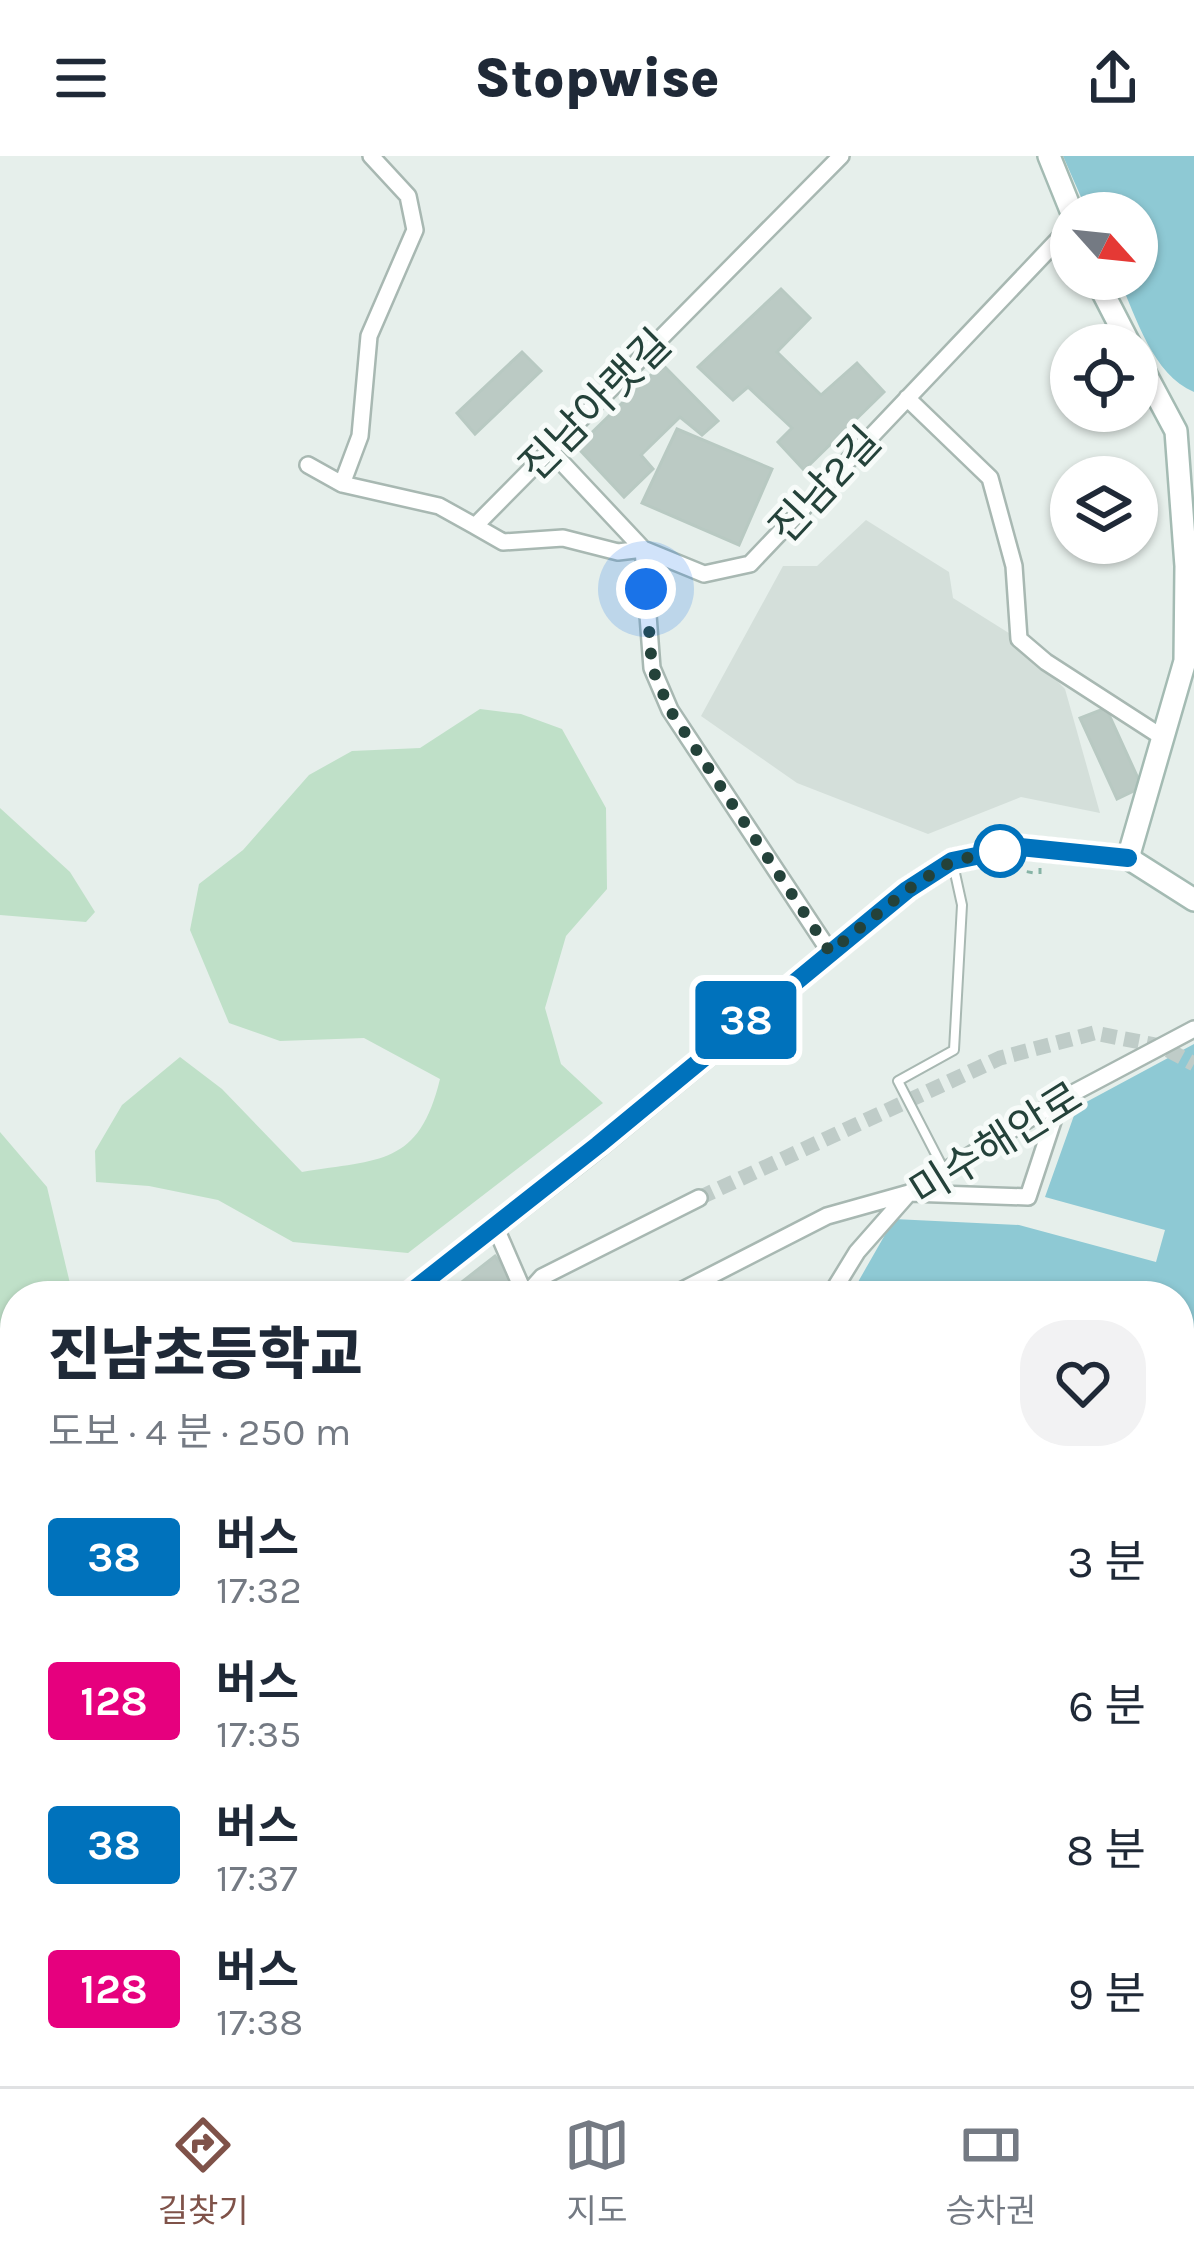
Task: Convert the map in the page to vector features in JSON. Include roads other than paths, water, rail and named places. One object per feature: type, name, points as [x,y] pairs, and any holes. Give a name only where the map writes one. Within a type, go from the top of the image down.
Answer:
[{"type":"main road","points":[[1049,156],[1064,192]]},
{"type":"main road","points":[[1128,858],[1185,661],[1186,566],[1176,431],[1158,397]]},
{"type":"main road","points":[[425,1281],[907,890],[952,861],[1020,847],[1128,858],[1194,900]]},
{"type":"street","points":[[342,484],[360,436],[369,336],[415,230],[407,196],[371,156]]},
{"type":"street","name":"진남아랫길","points":[[475,526],[841,156]]},
{"type":"street","name":"진남2길","points":[[550,450],[643,549],[704,574],[750,564],[1050,248]]},
{"type":"street","points":[[908,398],[989,478],[1014,566],[1019,639],[1046,662],[1162,737]]},
{"type":"street","points":[[1176,431],[1194,457]]},
{"type":"street","points":[[308,465],[342,484],[439,506],[502,542],[563,538],[618,552],[643,549],[652,668],[670,710],[830,952]]},
{"type":"street","name":"미수해안로","points":[[839,1281],[857,1252],[909,1192],[1060,1100],[1194,1029]]},
{"type":"street","points":[[700,1281],[827,1216],[909,1192],[1028,1197],[1060,1100]]},
{"type":"street","points":[[538,1281],[699,1198]]},
{"type":"street","points":[[495,1226],[519,1281]]},
{"type":"lane","points":[[944,1171],[898,1081],[954,1050],[962,904],[952,861]]},
{"type":"water","points":[[1063,156],[1194,156],[1194,392],[1167,373],[1158,360],[1158,324],[1138,324],[1128,300],[1158,300],[1158,192],[1079,192]]},
{"type":"water","points":[[1194,1044],[1194,1281],[859,1281],[894,1219],[1019,1225],[1156,1262],[1165,1230],[1045,1197],[1077,1107]]},
{"type":"tunnel","points":[[699,1198],[1000,1058],[1094,1033],[1161,1046],[1194,1064]]}]
